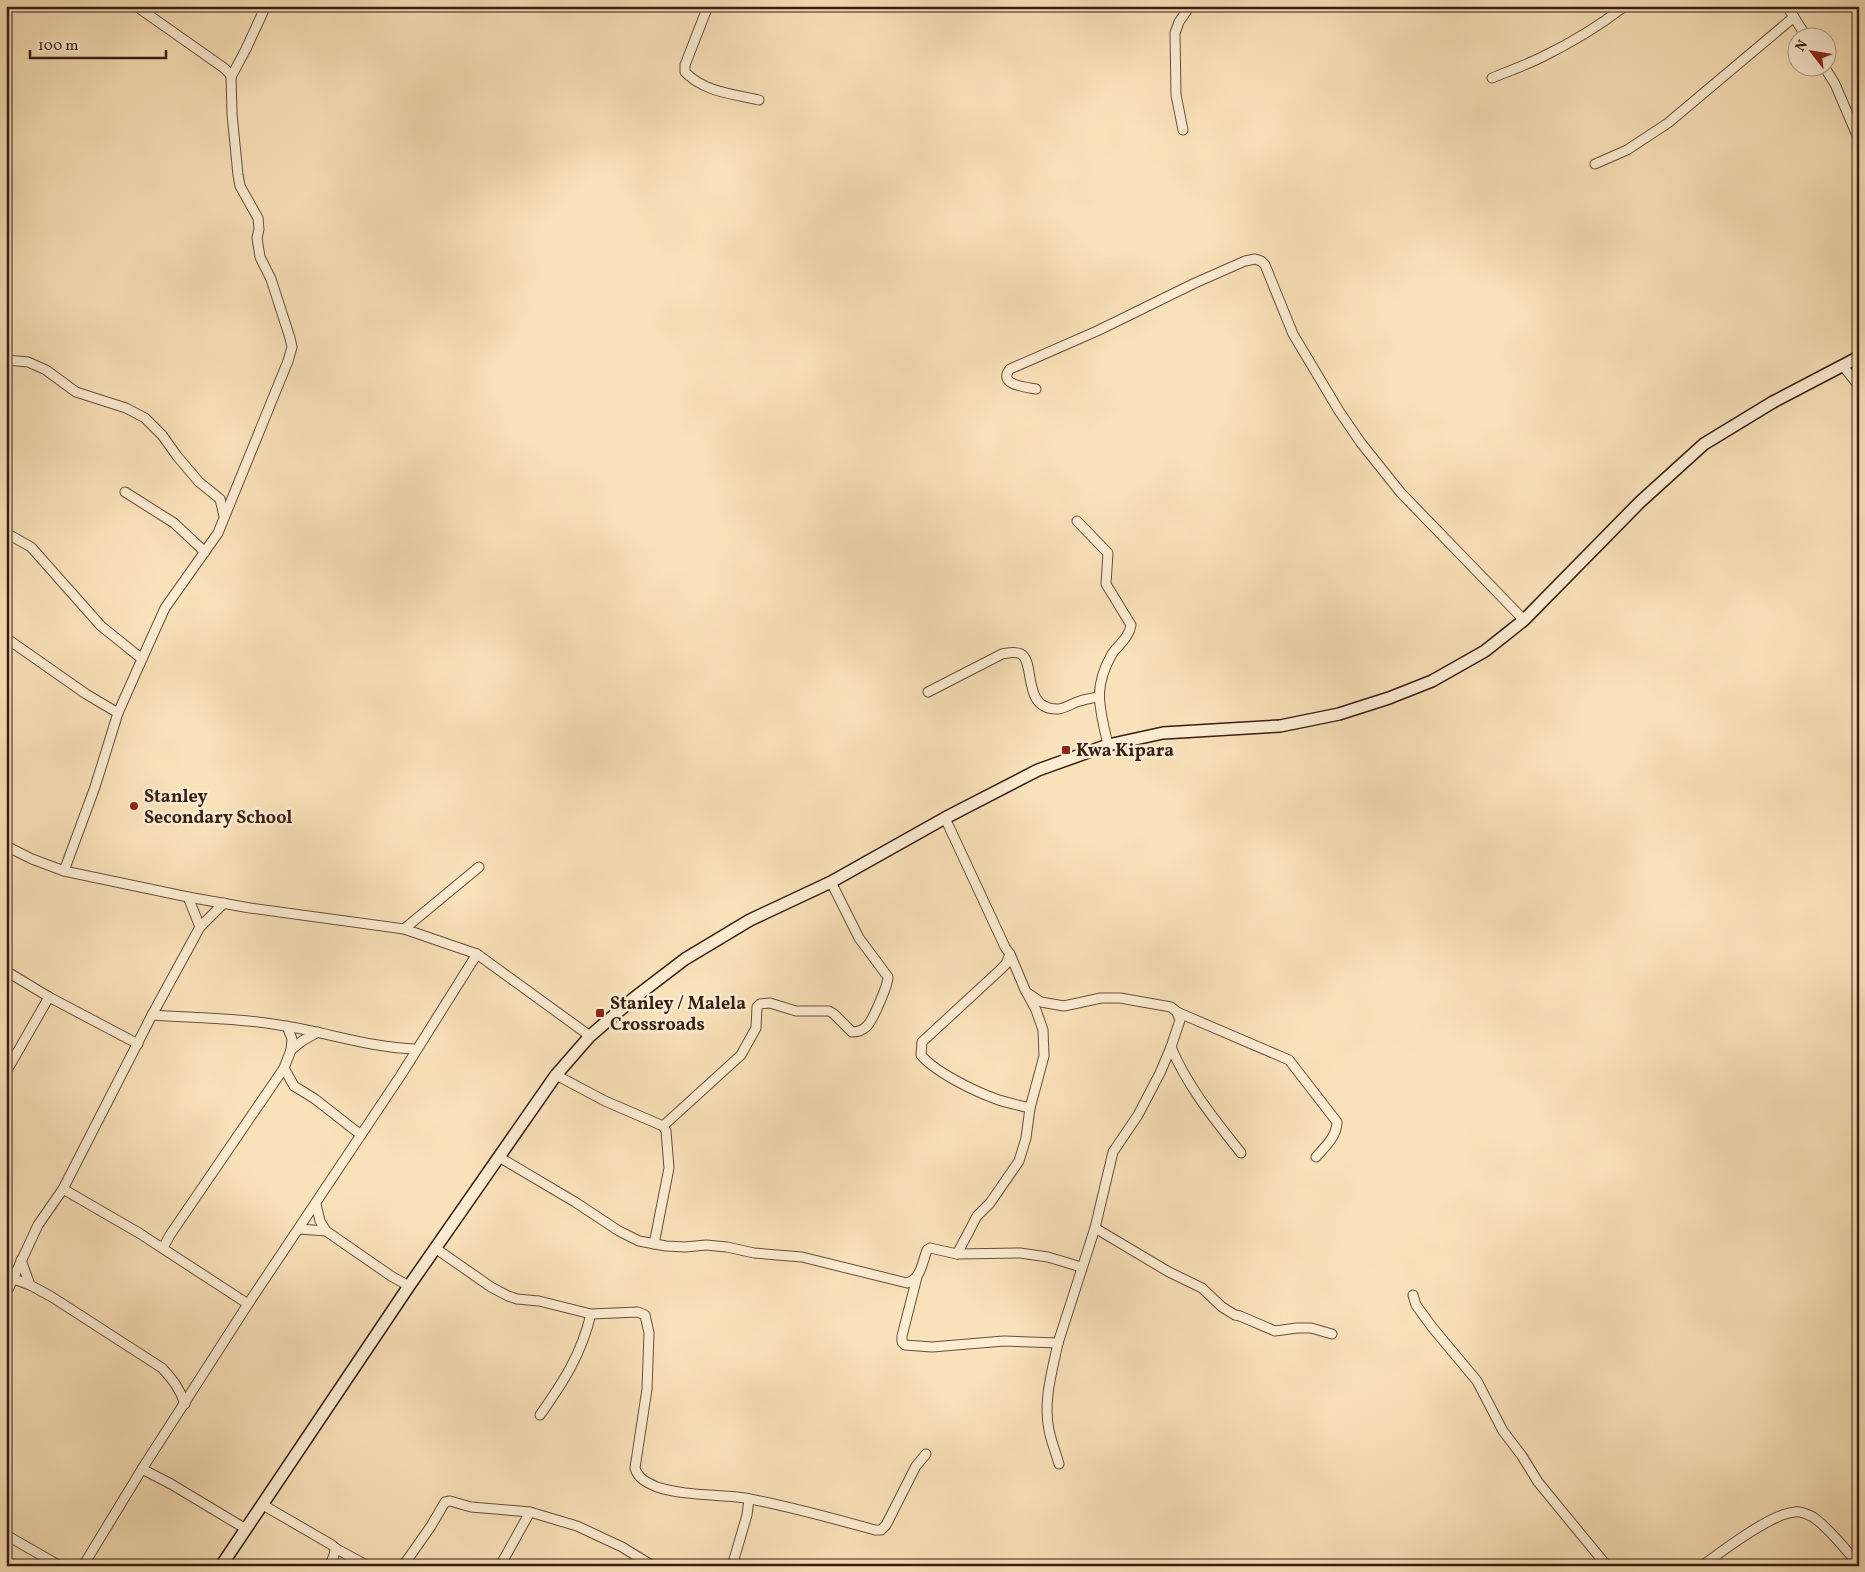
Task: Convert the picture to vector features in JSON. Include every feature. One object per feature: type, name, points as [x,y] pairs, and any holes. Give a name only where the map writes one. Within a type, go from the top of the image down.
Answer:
[{"type":"main road","points":[[221,1566],[409,1286],[556,1075],[590,1036],[634,998],[686,959],[750,920],[830,882],[945,818],[1038,770],[1108,745],[1163,733],[1280,726],[1339,714],[1389,698],[1432,681],[1485,651],[1524,620],[1640,502],[1696,450],[1758,411],[1859,358]]},
{"type":"street","points":[[136,6],[224,68],[232,77]]},
{"type":"street","points":[[64,871],[95,787],[118,713],[165,608],[218,533],[292,347],[271,279],[260,257],[257,238],[259,229],[258,218],[240,186],[232,114],[232,77],[263,12],[262,6]]},
{"type":"street","points":[[708,6],[685,66],[685,72],[692,79],[708,88],[759,100]]},
{"type":"street","points":[[1183,130],[1176,95],[1175,33],[1179,22],[1190,6]]},
{"type":"street","points":[[1492,78],[1557,49],[1608,19],[1625,6]]},
{"type":"street","points":[[1787,6],[1801,28]]},
{"type":"street","points":[[1595,164],[1627,150],[1668,123],[1794,17]]},
{"type":"street","points":[[1831,78],[1859,140]]},
{"type":"street","points":[[1036,390],[1017,386],[1009,382],[1006,377],[1007,372],[1245,261],[1255,259],[1261,261],[1265,266],[1293,334],[1339,411],[1361,443],[1402,494],[1524,620]]},
{"type":"street","points":[[6,360],[28,362],[46,370],[76,392],[117,404],[146,418],[199,482],[220,499],[224,517]]},
{"type":"street","points":[[1843,366],[1859,386]]},
{"type":"street","points":[[125,492],[174,523],[205,552]]},
{"type":"street","points":[[1076,521],[1108,553],[1106,584],[1131,625],[1127,637],[1118,645],[1103,670],[1099,685],[1099,697],[1108,745]]},
{"type":"street","points":[[6,533],[31,547],[101,626],[142,659]]},
{"type":"street","points":[[6,638],[86,694],[118,713]]},
{"type":"street","points":[[928,692],[995,657],[1016,652],[1023,655],[1026,660],[1037,701],[1043,706],[1058,709],[1072,706],[1077,701],[1099,697]]},
{"type":"street","points":[[945,818],[1036,1010],[1043,1030],[1044,1056],[1030,1108],[1026,1138],[1019,1161],[990,1203],[977,1216],[958,1254]]},
{"type":"street","points":[[8,851],[64,871],[188,897],[404,929],[477,954],[590,1036]]},
{"type":"street","points":[[404,929],[479,867]]},
{"type":"street","points":[[663,1126],[741,1054],[756,1028],[757,1007],[760,1004],[770,1003],[791,1010],[829,1011],[852,1032],[862,1030],[868,1025],[884,993],[888,977],[859,938],[830,882]]},
{"type":"street","points":[[188,897],[200,927]]},
{"type":"street","points":[[6,1294],[10,1278],[22,1260],[38,1226],[64,1189],[152,1015],[200,927],[224,903]]},
{"type":"street","points":[[83,1566],[142,1469],[248,1304],[401,1075],[477,954]]},
{"type":"street","points":[[1010,954],[1006,964],[922,1042],[921,1055],[938,1070],[978,1091],[996,1099],[1030,1108]]},
{"type":"street","points":[[6,971],[138,1044]]},
{"type":"street","points":[[1026,992],[1041,1002],[1054,1006],[1071,1005],[1101,998],[1161,1004],[1289,1060],[1336,1122],[1334,1133],[1316,1157]]},
{"type":"street","points":[[6,1072],[50,997]]},
{"type":"street","points":[[1059,1464],[1049,1429],[1047,1411],[1048,1389],[1058,1343],[1095,1228],[1113,1152],[1138,1115],[1171,1047],[1180,1020],[1177,1012]]},
{"type":"street","points":[[152,1015],[242,1019],[318,1032],[395,1049],[416,1049]]},
{"type":"street","points":[[163,1248],[220,1160],[284,1068],[291,1050],[292,1039],[287,1026]]},
{"type":"street","points":[[291,1050],[318,1032]]},
{"type":"street","points":[[1171,1047],[1178,1064],[1203,1103],[1241,1153]]},
{"type":"street","points":[[284,1068],[294,1086],[315,1099],[361,1135]]},
{"type":"street","points":[[556,1075],[606,1101],[663,1126],[668,1138],[669,1168],[654,1244]]},
{"type":"street","points":[[499,1157],[575,1202],[619,1231],[639,1241],[685,1247],[727,1246],[754,1253],[802,1257],[907,1282],[914,1281],[917,1277]]},
{"type":"street","points":[[64,1189],[163,1248],[248,1304]]},
{"type":"street","points":[[316,1204],[320,1221],[326,1231],[391,1276],[409,1286]]},
{"type":"street","points":[[1095,1228],[1169,1272],[1202,1288],[1222,1307],[1235,1315],[1274,1331],[1311,1328],[1332,1334]]},
{"type":"street","points":[[299,1229],[326,1231]]},
{"type":"street","points":[[435,1248],[501,1293],[517,1299],[539,1301],[591,1314],[638,1312],[645,1315],[649,1333],[648,1371],[635,1468],[637,1475],[657,1487],[674,1491],[748,1499],[807,1511],[881,1530],[886,1525],[916,1466],[926,1454]]},
{"type":"street","points":[[1058,1343],[1004,1341],[932,1347],[905,1345],[902,1342],[902,1336],[917,1277],[927,1250],[930,1248],[958,1254],[1020,1253],[1048,1257],[1082,1267]]},
{"type":"street","points":[[22,1260],[30,1285]]},
{"type":"street","points":[[10,1278],[30,1285],[52,1297],[162,1368],[182,1392],[185,1404]]},
{"type":"street","points":[[1413,1295],[1416,1305],[1432,1327],[1477,1381],[1503,1431],[1522,1456],[1538,1482],[1607,1566]]},
{"type":"street","points":[[540,1414],[581,1349],[591,1314]]},
{"type":"street","points":[[142,1469],[246,1529]]},
{"type":"street","points":[[732,1566],[747,1515],[748,1499]]},
{"type":"street","points":[[403,1566],[446,1502],[450,1501],[470,1507],[530,1512],[577,1526],[653,1566]]},
{"type":"street","points":[[263,1505],[368,1566]]},
{"type":"street","points":[[1702,1566],[1749,1532],[1785,1514],[1796,1511],[1812,1517],[1859,1565]]},
{"type":"street","points":[[500,1566],[530,1512]]},
{"type":"street","points":[[6,1535],[60,1566]]},
{"type":"street","points":[[328,1566],[332,1561],[335,1548]]},
{"type":"place","name":"Kwa Kipara","points":[[1066,750]]},
{"type":"place","name":"Stanley Secondary School","points":[[134,806]]},
{"type":"place","name":"Stanley / Malela Crossroads","points":[[600,1013]]}]
